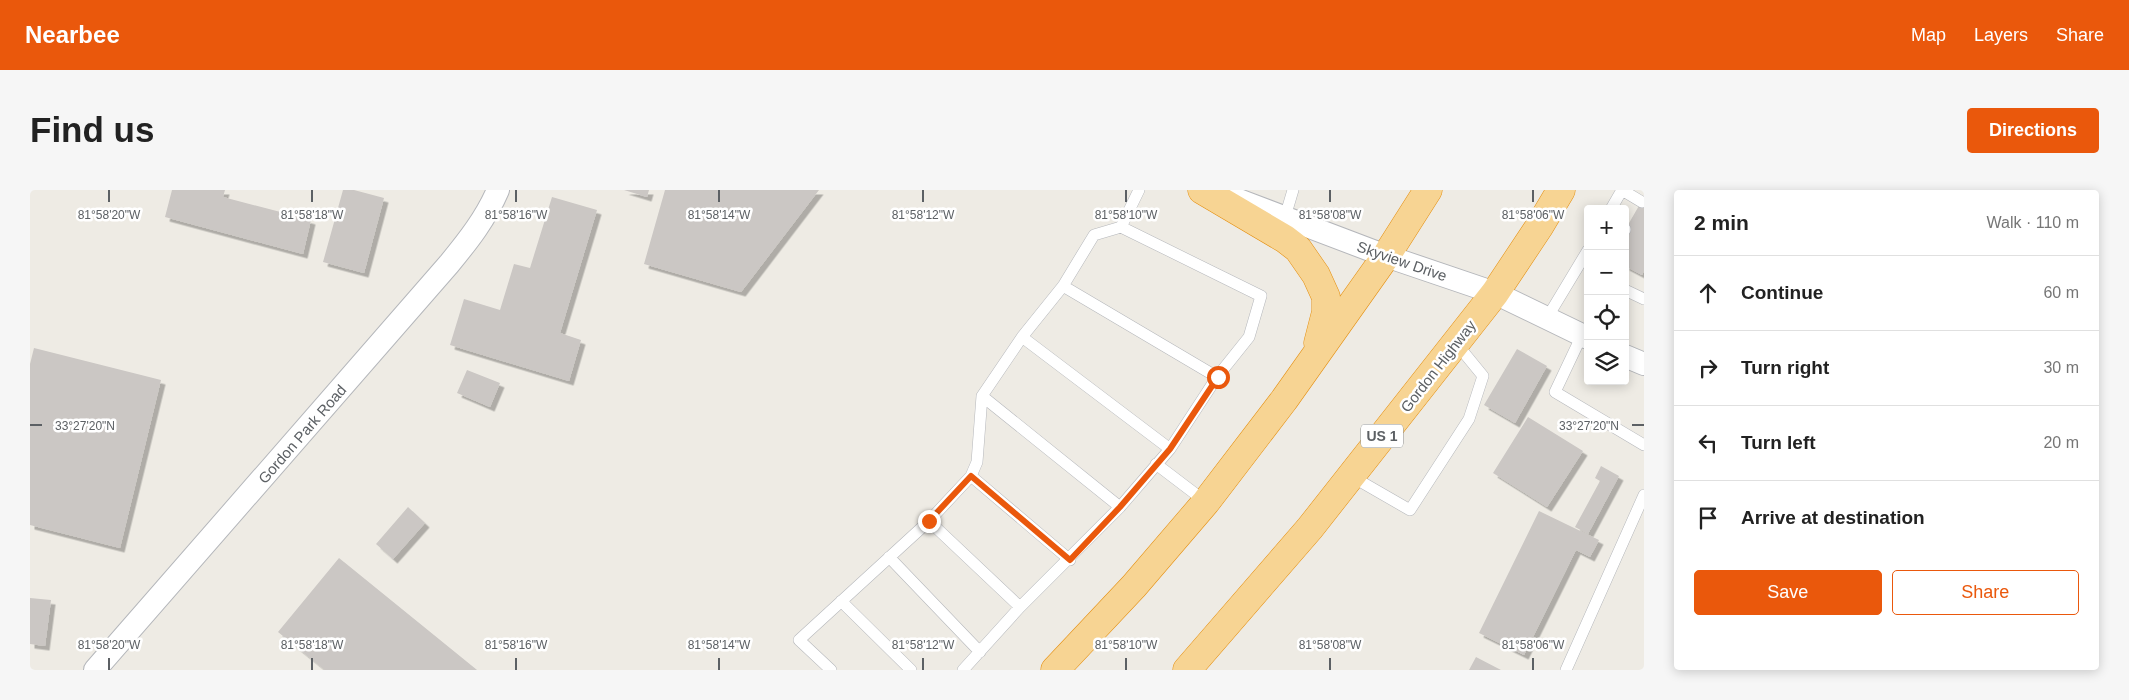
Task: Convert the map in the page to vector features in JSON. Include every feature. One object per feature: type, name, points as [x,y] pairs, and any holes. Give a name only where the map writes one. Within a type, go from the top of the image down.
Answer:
[{"type":"highway","points":[[1202,190],[1285,239],[1298,249],[1307,262],[1326,297],[1326,312],[1313,358]]},
{"type":"highway","points":[[1055,670],[1134,586],[1206,502],[1386,256],[1428,190]]},
{"type":"highway","name":"Gordon Highway","points":[[1187,670],[1310,528],[1495,293],[1561,190]]},
{"type":"street","name":"Gordon Park Road","points":[[95,670],[449,264],[474,233],[492,204],[498,190]]},
{"type":"street","name":"Skyview Drive","points":[[1213,190],[1386,256],[1495,293],[1584,336]]},
{"type":"street","points":[[1629,358],[1644,364]]},
{"type":"lane","points":[[1121,227],[1139,190]]},
{"type":"lane","points":[[1285,217],[1292,190]]},
{"type":"lane","points":[[1613,205],[1622,190],[1642,202]]},
{"type":"lane","points":[[831,670],[799,640],[929,521],[971,476],[977,462],[982,396],[1022,337],[1063,286],[1094,235],[1121,227],[1261,296],[1249,337],[1218,377],[1170,449],[1120,507],[1070,560],[1020,608],[963,670]]},
{"type":"lane","points":[[1547,318],[1583,269]]},
{"type":"lane","points":[[1063,286],[1218,377]]},
{"type":"lane","points":[[1629,292],[1644,299]]},
{"type":"lane","points":[[1022,337],[1170,449]]},
{"type":"lane","points":[[1584,338],[1555,392],[1644,445]]},
{"type":"lane","points":[[1351,476],[1410,510],[1469,419],[1483,376],[1456,343]]},
{"type":"lane","points":[[982,396],[1120,507]]},
{"type":"lane","points":[[1156,464],[1206,502]]},
{"type":"lane","points":[[971,476],[1070,560]]},
{"type":"lane","points":[[1566,670],[1644,495]]},
{"type":"lane","points":[[929,521],[1020,608]]},
{"type":"lane","points":[[889,557],[980,652]]},
{"type":"lane","points":[[841,601],[911,670]]},
{"type":"building","points":[[172,190],[225,190],[223,197],[311,220],[303,254],[165,217]]},
{"type":"building","points":[[343,190],[354,190],[384,198],[364,273],[323,262]]},
{"type":"building","points":[[624,190],[649,190],[647,197]]},
{"type":"building","points":[[665,190],[819,190],[741,292],[644,264]]},
{"type":"building","points":[[552,197],[597,210],[560,333],[581,340],[569,381],[450,345],[464,299],[500,310],[514,264],[530,268]]},
{"type":"building","points":[[1644,197],[1644,271],[1642,275],[1629,268],[1629,223]]},
{"type":"building","points":[[34,348],[161,380],[120,548],[30,525],[30,364]]},
{"type":"building","points":[[1517,349],[1547,366],[1515,423],[1484,405]]},
{"type":"building","points":[[467,370],[500,383],[490,407],[457,393]]},
{"type":"building","points":[[1528,417],[1583,451],[1547,507],[1493,473]]},
{"type":"building","points":[[1601,466],[1619,476],[1588,534],[1575,527],[1600,481],[1595,478]]},
{"type":"building","points":[[408,507],[425,523],[393,559],[376,544]]},
{"type":"building","points":[[1539,511],[1599,540],[1590,557],[1576,550],[1524,655],[1479,633]]},
{"type":"building","points":[[339,558],[477,670],[325,670],[278,632]]},
{"type":"building","points":[[30,598],[51,600],[45,646],[30,644]]},
{"type":"building","points":[[1476,657],[1501,670],[1469,670]]},
{"type":"route","points":[[929,521],[971,476],[1070,560],[1120,507],[1170,449],[1218,377]]}]
